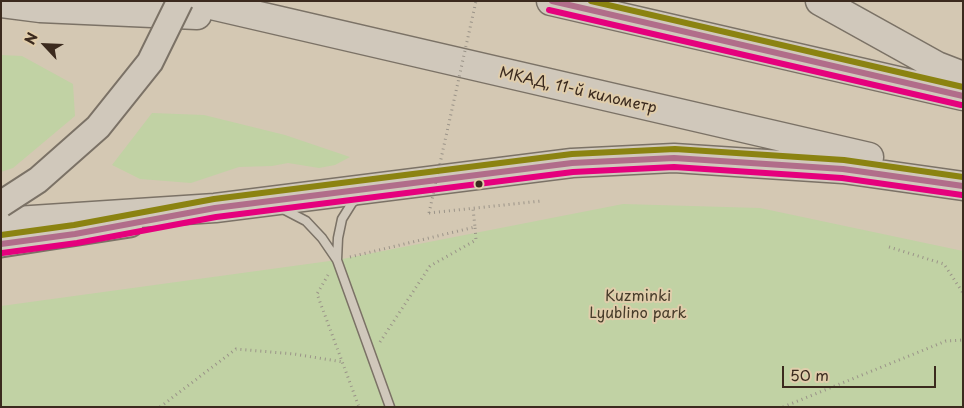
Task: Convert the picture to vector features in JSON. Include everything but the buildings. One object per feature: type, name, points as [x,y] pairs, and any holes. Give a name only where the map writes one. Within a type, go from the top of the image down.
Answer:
[{"type":"highway","name":"МКАД, 11-й километр","points":[[194,1],[963,178]]},
{"type":"highway","points":[[551,1],[963,96]]},
{"type":"highway","points":[[820,1],[938,66],[963,76]]},
{"type":"highway","points":[[1,3],[40,8],[256,16]]},
{"type":"highway","points":[[1,222],[262,204],[572,163],[674,158],[843,169],[963,186]]},
{"type":"main road","points":[[1,204],[38,180],[98,127],[150,62],[180,1]]},
{"type":"main road","points":[[1,244],[75,234],[215,208]]},
{"type":"lane","points":[[337,260],[338,238],[342,219],[352,203],[371,189]]},
{"type":"lane","points":[[262,204],[291,212],[306,221],[322,238],[337,260],[390,407]]},
{"type":"path","points":[[476,1],[429,213],[541,201]]},
{"type":"path","points":[[372,355],[430,266],[476,240],[473,209]]},
{"type":"path","points":[[359,407],[317,294],[337,260],[475,227]]},
{"type":"path","points":[[889,247],[944,264],[963,293]]},
{"type":"path","points":[[783,407],[946,341],[963,340]]},
{"type":"path","points":[[160,407],[236,349],[294,354],[343,362]]},
{"type":"green space","points":[[1,55],[22,56],[73,84],[75,116],[13,168],[1,172]]},
{"type":"green space","points":[[152,113],[204,115],[285,135],[350,157],[335,165],[319,168],[288,163],[272,166],[239,167],[191,183],[140,179],[112,165]]},
{"type":"green space","name":"Kuzminki Lyublino park","points":[[623,204],[760,208],[963,251],[963,407],[1,407],[1,306],[337,260]]},
{"type":"transit line","points":[[552,1],[963,96]]},
{"type":"transit line","points":[[591,1],[963,87]]},
{"type":"transit line","points":[[549,10],[961,105]]},
{"type":"transit line","points":[[1,235],[74,225],[214,199],[572,154],[675,149],[844,160],[963,177]]},
{"type":"transit line","points":[[1,244],[75,234],[215,208],[572,163],[674,158],[843,169],[963,186]]},
{"type":"transit line","points":[[2,253],[77,243],[216,217],[573,172],[674,167],[842,178],[962,195]]}]
